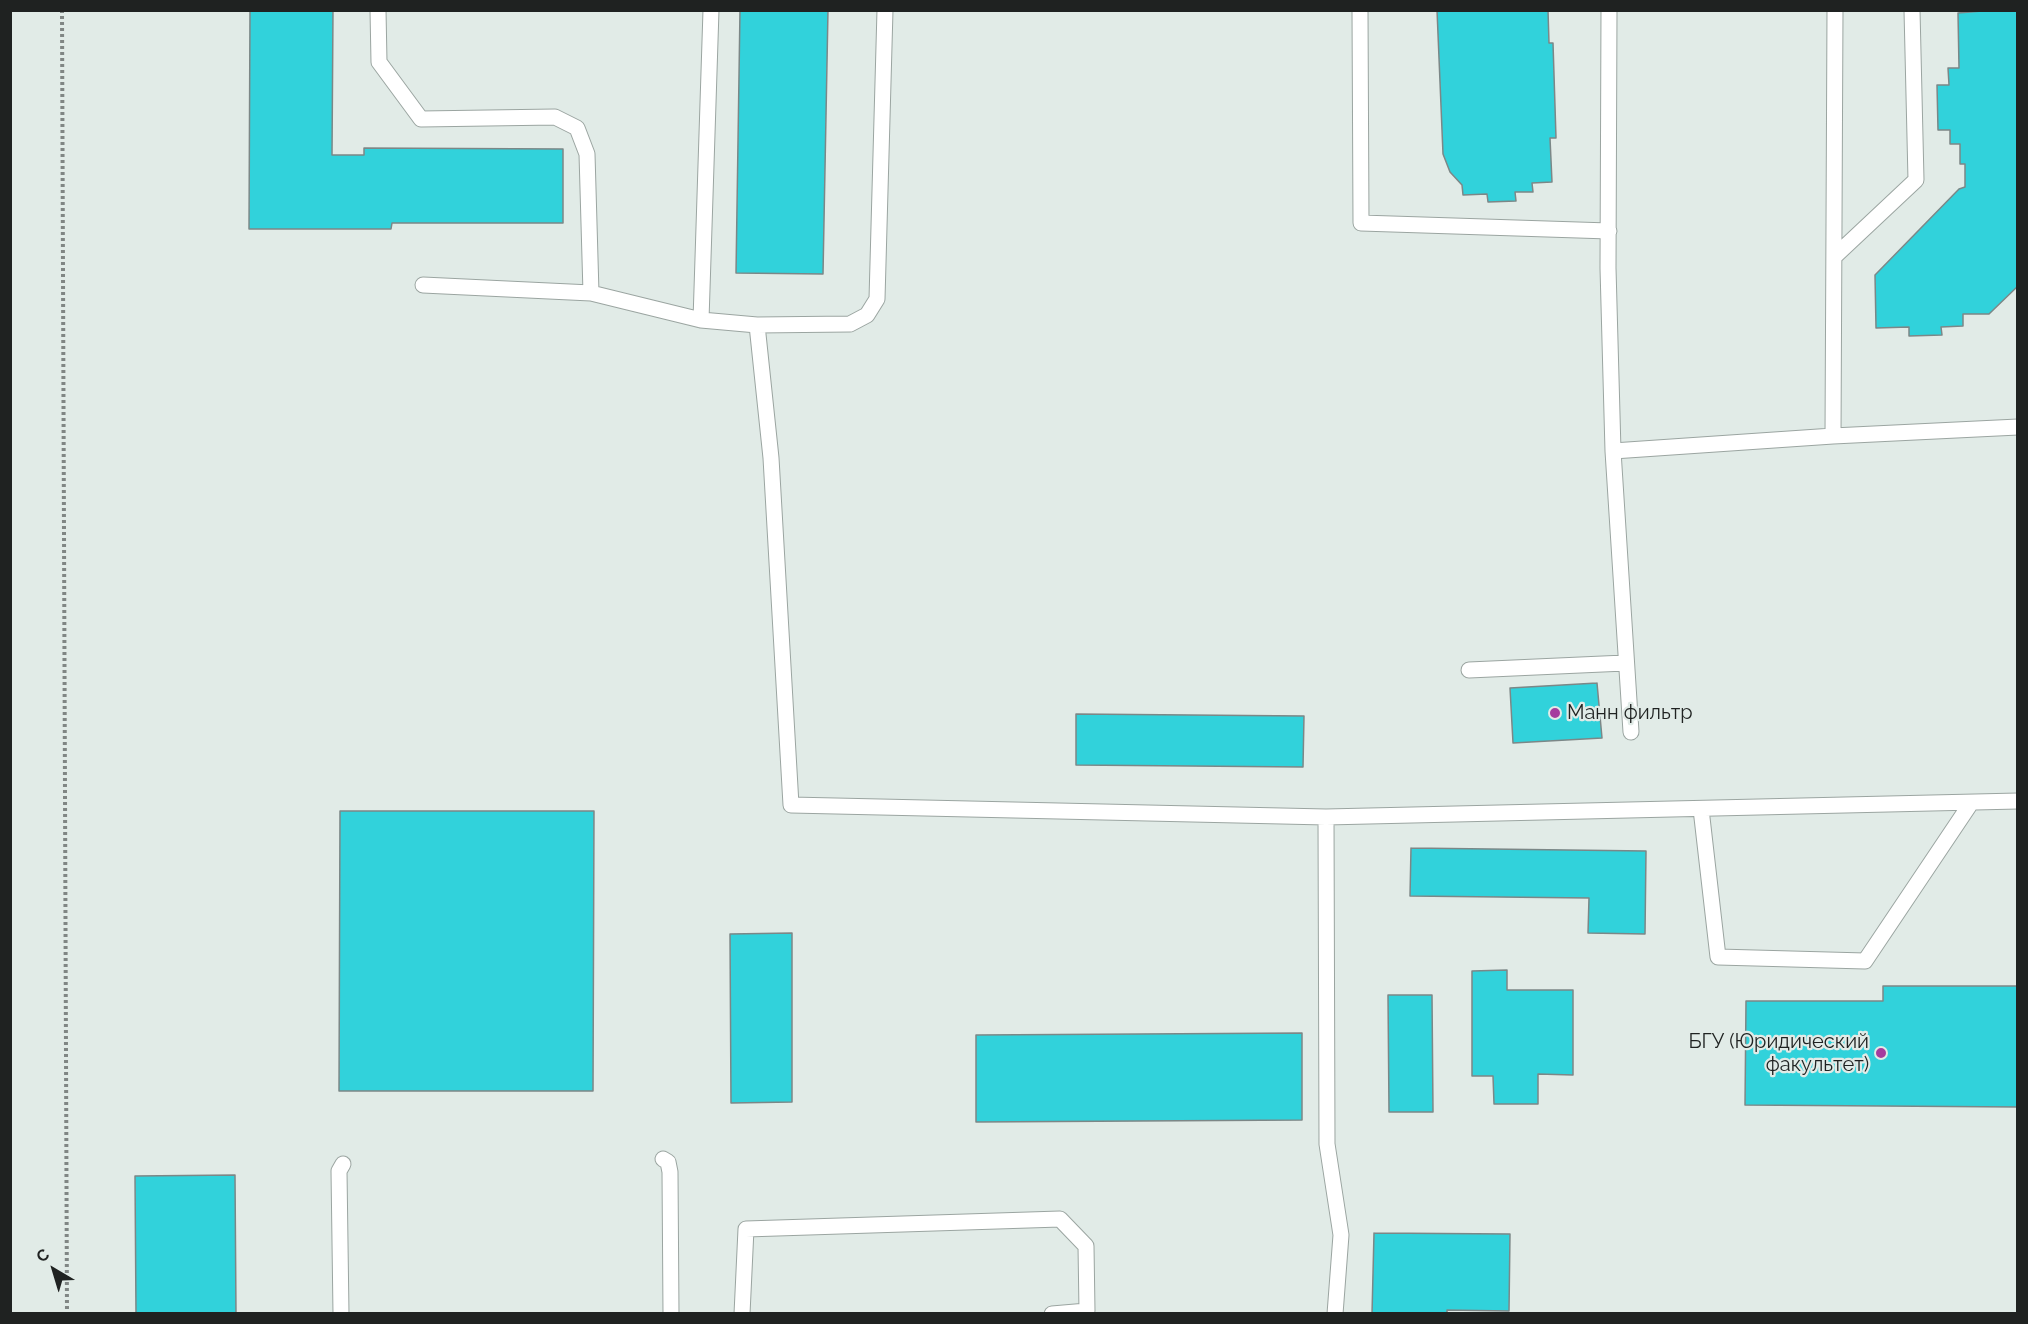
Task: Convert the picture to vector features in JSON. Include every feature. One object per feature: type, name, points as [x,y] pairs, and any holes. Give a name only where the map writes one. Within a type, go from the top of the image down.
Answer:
[{"type":"lane","points":[[378,10],[379,62],[421,118],[555,117],[577,128],[587,154],[591,293]]},
{"type":"lane","points":[[700,320],[711,10]]},
{"type":"lane","points":[[423,285],[591,293],[700,320],[757,325],[850,324],[867,315],[877,299],[885,10]]},
{"type":"lane","points":[[1360,10],[1361,223],[1608,231]]},
{"type":"lane","points":[[1609,10],[1608,231],[1613,451],[1631,732]]},
{"type":"lane","points":[[1833,436],[1835,10]]},
{"type":"lane","points":[[1834,257],[1916,180],[1912,10]]},
{"type":"lane","points":[[757,325],[771,458],[791,804],[1326,817],[2018,801]]},
{"type":"lane","points":[[1613,451],[1833,436],[2018,427]]},
{"type":"lane","points":[[1469,670],[1625,663]]},
{"type":"lane","points":[[1701,809],[1718,957],[1865,961],[1971,803]]},
{"type":"lane","points":[[1326,817],[1327,1144],[1341,1235],[1335,1314]]},
{"type":"lane","points":[[663,1159],[668,1162],[670,1172],[671,1314]]},
{"type":"lane","points":[[340,1314],[339,1171],[343,1164]]},
{"type":"lane","points":[[742,1314],[746,1229],[1060,1219],[1086,1246],[1087,1311],[1052,1314]]},
{"type":"path","points":[[62,10],[67,1314]]},
{"type":"building","points":[[250,10],[333,10],[332,155],[364,155],[364,148],[563,149],[563,223],[392,223],[391,229],[249,229]]},
{"type":"building","points":[[740,10],[828,10],[823,274],[736,273]]},
{"type":"building","points":[[1437,10],[1548,10],[1549,43],[1553,43],[1556,138],[1550,138],[1552,182],[1532,183],[1533,192],[1515,192],[1516,201],[1488,202],[1487,194],[1463,195],[1462,185],[1450,172],[1443,154]]},
{"type":"building","points":[[2018,10],[2018,286],[1989,314],[1963,314],[1963,326],[1941,327],[1942,335],[1909,336],[1909,327],[1876,328],[1875,275],[1959,189],[1965,187],[1965,164],[1960,164],[1960,144],[1950,144],[1950,130],[1938,130],[1937,85],[1949,85],[1948,68],[1959,68],[1958,13]]},
{"type":"building","name":"Манн фильтр","points":[[1597,683],[1602,738],[1513,743],[1510,688]]},
{"type":"building","points":[[1076,714],[1304,716],[1303,767],[1076,765]]},
{"type":"building","points":[[340,811],[594,811],[593,1091],[339,1091]]},
{"type":"building","points":[[1411,848],[1646,851],[1645,934],[1588,933],[1589,898],[1410,896]]},
{"type":"building","points":[[792,933],[792,1102],[731,1103],[730,934]]},
{"type":"building","points":[[1507,970],[1507,990],[1573,990],[1573,1075],[1538,1074],[1538,1104],[1494,1104],[1493,1076],[1472,1076],[1472,971]]},
{"type":"building","name":"БГУ (Юридический факультет)","points":[[1883,986],[2018,986],[2018,1107],[1745,1105],[1746,1001],[1883,1001]]},
{"type":"building","points":[[1388,995],[1432,995],[1433,1112],[1389,1112]]},
{"type":"building","points":[[1302,1033],[1302,1120],[976,1122],[976,1035]]},
{"type":"building","points":[[235,1175],[236,1314],[136,1314],[135,1176]]},
{"type":"building","points":[[1374,1233],[1510,1234],[1509,1311],[1447,1310],[1447,1314],[1372,1314]]},
{"type":"place","name":"Манн фильтр","points":[[1555,713]]},
{"type":"place","name":"БГУ (Юридический факультет)","points":[[1881,1053]]}]
